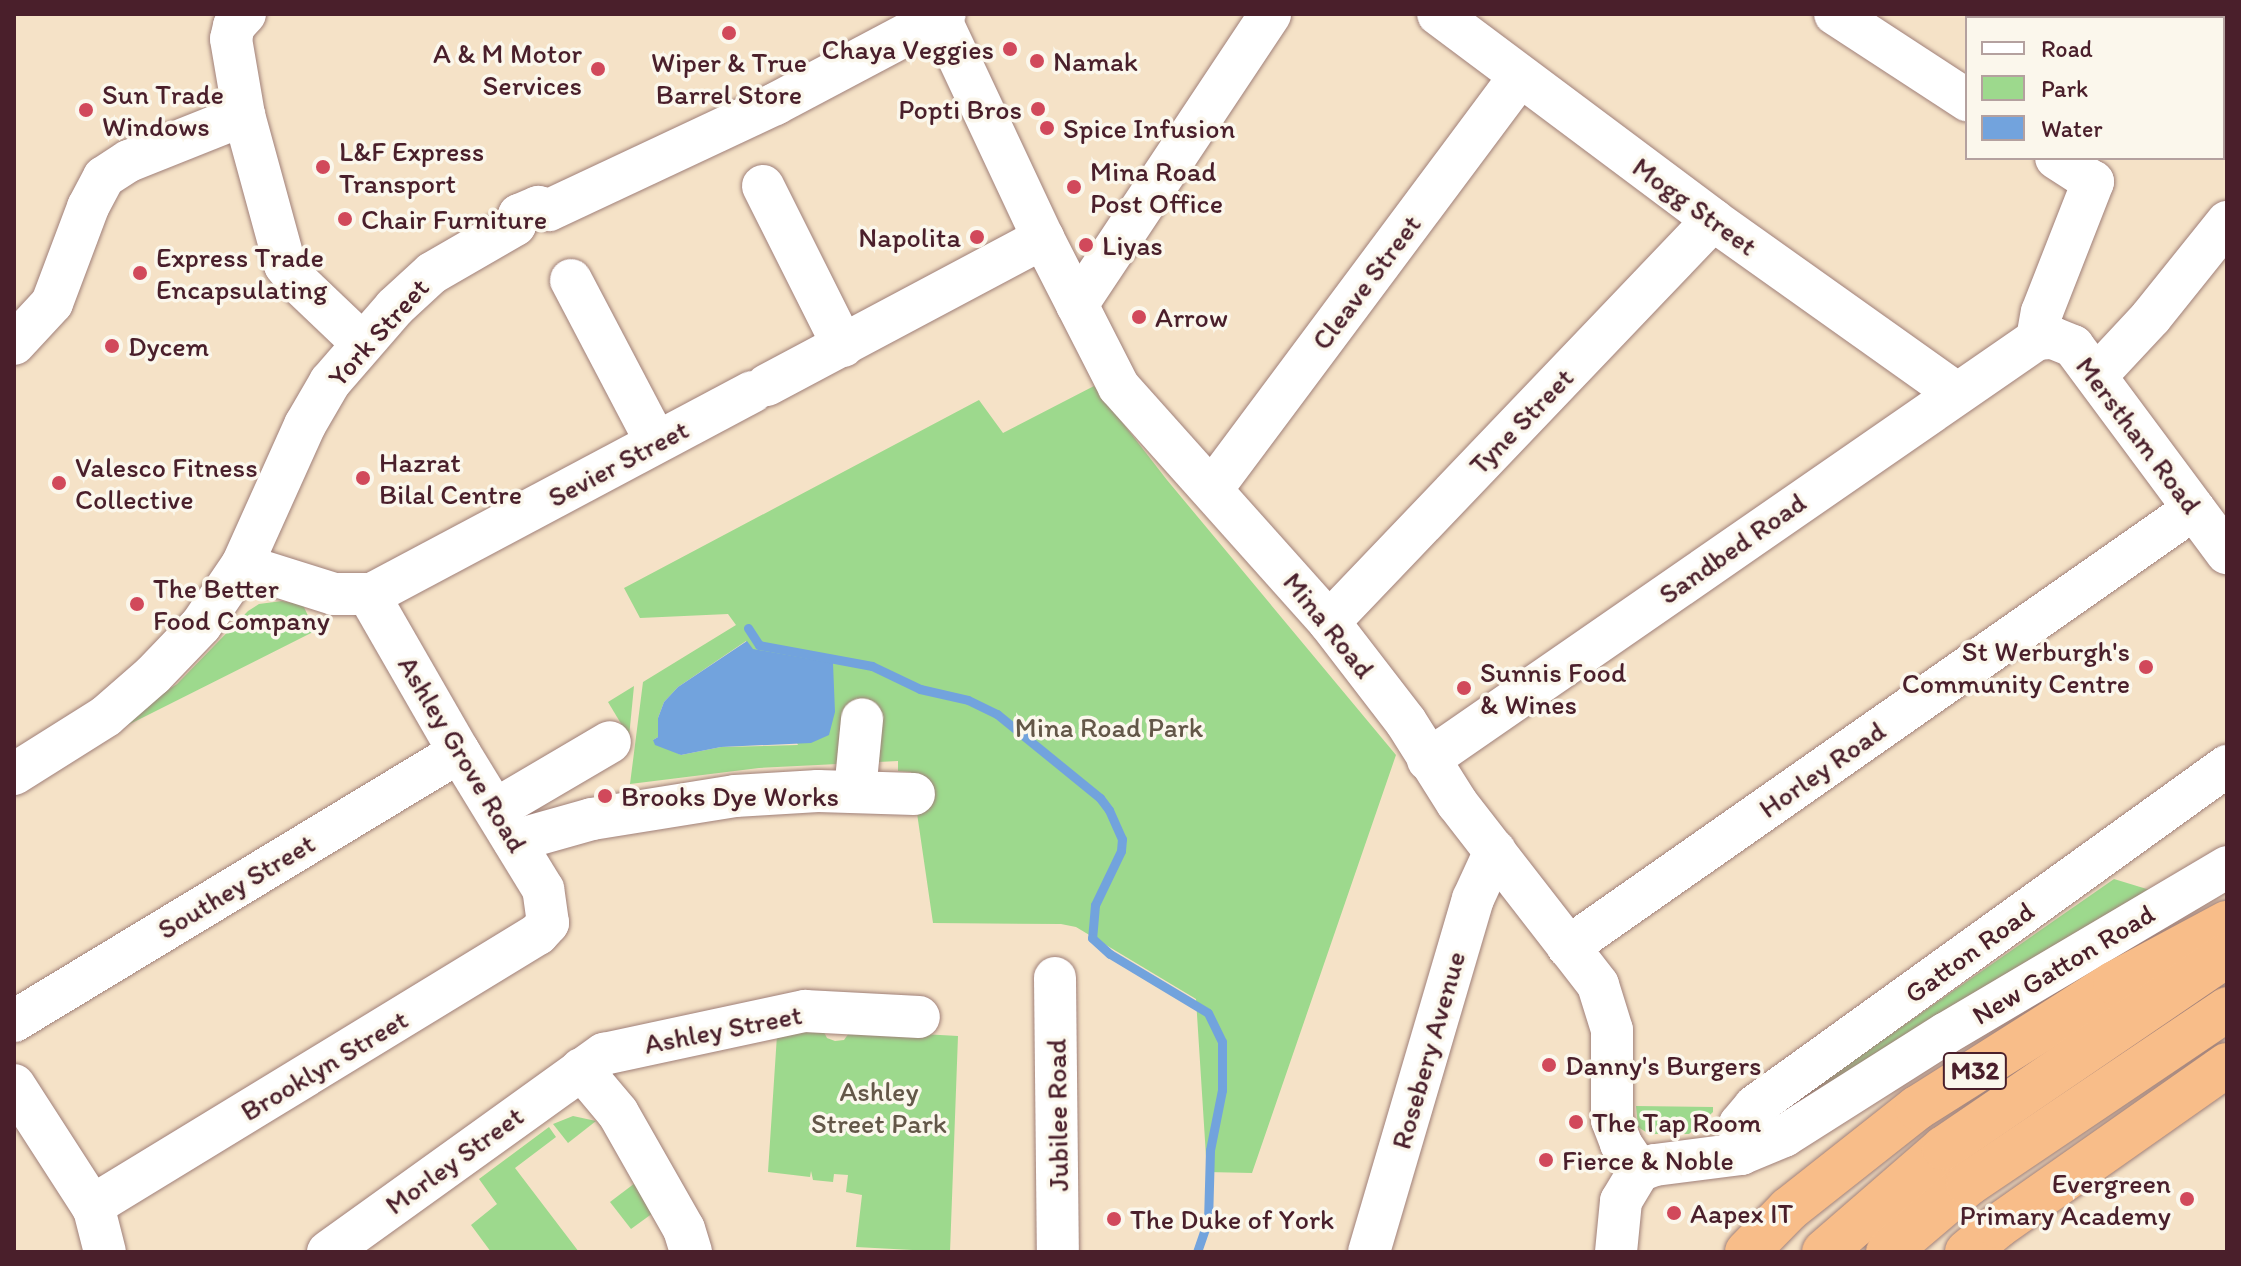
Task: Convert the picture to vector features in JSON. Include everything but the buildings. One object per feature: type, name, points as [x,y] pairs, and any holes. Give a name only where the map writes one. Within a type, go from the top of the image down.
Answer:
[{"type":"highway","name":"M32","points":[[1747,1252],[1789,1209],[1917,1108],[2115,983],[2227,923]]},
{"type":"highway","name":"M32","points":[[1824,1252],[1944,1148],[2227,955]]},
{"type":"highway","points":[[1888,1252],[1968,1184],[2227,1009]]},
{"type":"highway","points":[[1967,1252],[1998,1226],[2227,1065]]},
{"type":"street","points":[[245,14],[234,26],[231,39],[244,115],[285,265],[308,292],[362,343]]},
{"type":"street","points":[[1077,305],[1270,14]]},
{"type":"street","name":"Mogg Street","points":[[1438,14],[1713,220],[1956,393]]},
{"type":"street","points":[[1835,14],[1965,99]]},
{"type":"street","name":"Mina Road","points":[[941,15],[1043,238],[1119,387],[1329,622],[1406,722],[1428,760],[1495,851],[1598,985],[1612,1030],[1612,1120],[1621,1144],[1639,1171]]},
{"type":"street","name":"York Street","points":[[242,565],[305,425],[330,382],[362,343],[432,273],[490,236],[775,104],[941,15]]},
{"type":"street","name":"Cleave Street","points":[[1212,489],[1520,76]]},
{"type":"street","points":[[14,344],[52,303],[88,207],[104,177],[129,161],[244,115]]},
{"type":"street","points":[[2037,339],[2042,312],[2093,182],[2059,160]]},
{"type":"street","points":[[763,186],[843,346]]},
{"type":"street","name":"Tyne Street","points":[[1329,622],[1713,220]]},
{"type":"street","points":[[2097,375],[2151,317],[2227,222]]},
{"type":"street","name":"Sevier Street","points":[[368,594],[1043,238]]},
{"type":"street","points":[[571,280],[656,442]]},
{"type":"street","name":"Merstham Road","points":[[2037,339],[2053,338],[2070,344],[2097,375],[2227,553]]},
{"type":"street","name":"Sandbed Road","points":[[1428,760],[2037,339]]},
{"type":"street","name":"Horley Road","points":[[1568,947],[2194,509]]},
{"type":"street","points":[[14,774],[106,716],[133,695],[201,625],[242,565],[334,594],[368,594]]},
{"type":"street","name":"Ashley Grove Road","points":[[368,594],[543,889],[550,917]]},
{"type":"street","points":[[855,791],[862,719]]},
{"type":"street","points":[[505,825],[610,742]]},
{"type":"street","name":"Southey Street","points":[[14,1021],[459,752]]},
{"type":"street","name":"Gatton Road","points":[[1741,1154],[1740,1124],[1755,1106],[2227,766]]},
{"type":"street","points":[[505,825],[592,819],[692,802],[778,793],[855,791],[914,794]]},
{"type":"street","name":"Rosebery Avenue","points":[[1369,1252],[1473,899],[1495,851]]},
{"type":"street","name":"New Gatton Road","points":[[1639,1171],[1655,1165],[1741,1154],[1784,1136],[1945,1034],[2227,867]]},
{"type":"street","name":"Brooklyn Street","points":[[92,1206],[538,934],[550,917]]},
{"type":"street","name":"Jubilee Road","points":[[1055,978],[1058,1252]]},
{"type":"street","name":"Ashley Street","points":[[581,1069],[614,1051],[793,1013],[919,1017]]},
{"type":"street","points":[[581,1069],[618,1113],[684,1229],[691,1252]]},
{"type":"street","name":"Morley Street","points":[[328,1252],[581,1069]]},
{"type":"street","points":[[14,1085],[92,1206],[105,1252]]},
{"type":"street","points":[[1616,1252],[1621,1201],[1639,1171]]},
{"type":"green space","name":"Mina Road Park","points":[[1094,386],[1167,480],[1396,755],[1252,1173],[1207,1172],[1196,999],[1076,927],[1061,924],[933,923],[911,772],[898,771],[898,761],[759,768],[630,784],[643,682],[736,625],[728,614],[640,618],[624,588],[979,400],[1003,433]],"holes":[[[746,641],[798,745],[721,747],[681,755],[653,740],[658,737],[658,718],[664,702],[678,687]]]},
{"type":"green space","points":[[282,601],[303,605],[315,631],[124,727],[121,721],[177,684],[248,611],[259,604]]},
{"type":"green space","points":[[634,686],[629,737],[608,702]]},
{"type":"green space","points":[[2114,879],[2150,890],[1789,1109],[1795,1101]]},
{"type":"green space","name":"Ashley Street Park","points":[[822,1028],[827,1038],[835,1041],[844,1040],[851,1030],[958,1036],[950,1252],[856,1247],[862,1195],[846,1192],[848,1175],[834,1174],[833,1182],[813,1180],[811,1171],[810,1177],[768,1172],[777,1035]]},
{"type":"green space","points":[[1636,1106],[1713,1107],[1713,1112],[1689,1134],[1649,1134],[1638,1127]]},
{"type":"green space","points":[[573,1116],[596,1121],[568,1143],[553,1124]]},
{"type":"green space","points":[[549,1127],[556,1137],[515,1168],[579,1252],[491,1252],[471,1225],[497,1204],[479,1179]]},
{"type":"green space","points":[[635,1183],[653,1213],[631,1229],[610,1202]]},
{"type":"water","points":[[747,641],[753,649],[833,663],[835,712],[829,735],[811,743],[721,747],[681,755],[655,745],[653,740],[658,737],[658,718],[664,702],[678,687]]},
{"type":"waterway","points":[[748,628],[759,645],[872,666],[920,689],[968,700],[997,714],[1100,798],[1109,810],[1122,839],[1121,851],[1095,905],[1092,938],[1110,954],[1208,1013],[1222,1042],[1222,1090],[1210,1150],[1208,1220],[1197,1252]]},
{"type":"place","name":"Wiper & True Barrel Store","points":[[729,33]]},
{"type":"place","name":"Chaya Veggies","points":[[1010,49]]},
{"type":"place","name":"Namak","points":[[1037,61]]},
{"type":"place","name":"A & M Motor Services","points":[[598,69]]},
{"type":"place","name":"Popti Bros","points":[[1038,109]]},
{"type":"place","name":"Sun Trade Windows","points":[[86,110]]},
{"type":"place","name":"Spice Infusion","points":[[1047,128]]},
{"type":"place","name":"L&F Express Transport","points":[[323,167]]},
{"type":"place","name":"Mina Road Post Office","points":[[1074,187]]},
{"type":"place","name":"Chair Furniture","points":[[345,219]]},
{"type":"place","name":"Napolita","points":[[977,237]]},
{"type":"place","name":"Liyas","points":[[1086,245]]},
{"type":"place","name":"Express Trade Encapsulating","points":[[140,273]]},
{"type":"place","name":"Arrow","points":[[1139,317]]},
{"type":"place","name":"Dycem","points":[[112,346]]},
{"type":"place","name":"Hazrat Bilal Centre","points":[[363,478]]},
{"type":"place","name":"Valesco Fitness Collective","points":[[59,483]]},
{"type":"place","name":"The Better Food Company","points":[[137,604]]},
{"type":"place","name":"St Werburgh's Community Centre","points":[[2146,667]]},
{"type":"place","name":"Sunnis Food & Wines","points":[[1464,688]]},
{"type":"place","name":"Brooks Dye Works","points":[[605,796]]},
{"type":"place","name":"Danny's Burgers","points":[[1549,1065]]},
{"type":"place","name":"The Tap Room","points":[[1576,1122]]},
{"type":"place","name":"Fierce & Noble","points":[[1546,1160]]},
{"type":"place","name":"Evergreen Primary Academy","points":[[2187,1199]]},
{"type":"place","name":"Aapex IT","points":[[1674,1213]]},
{"type":"place","name":"The Duke of York","points":[[1114,1219]]}]
